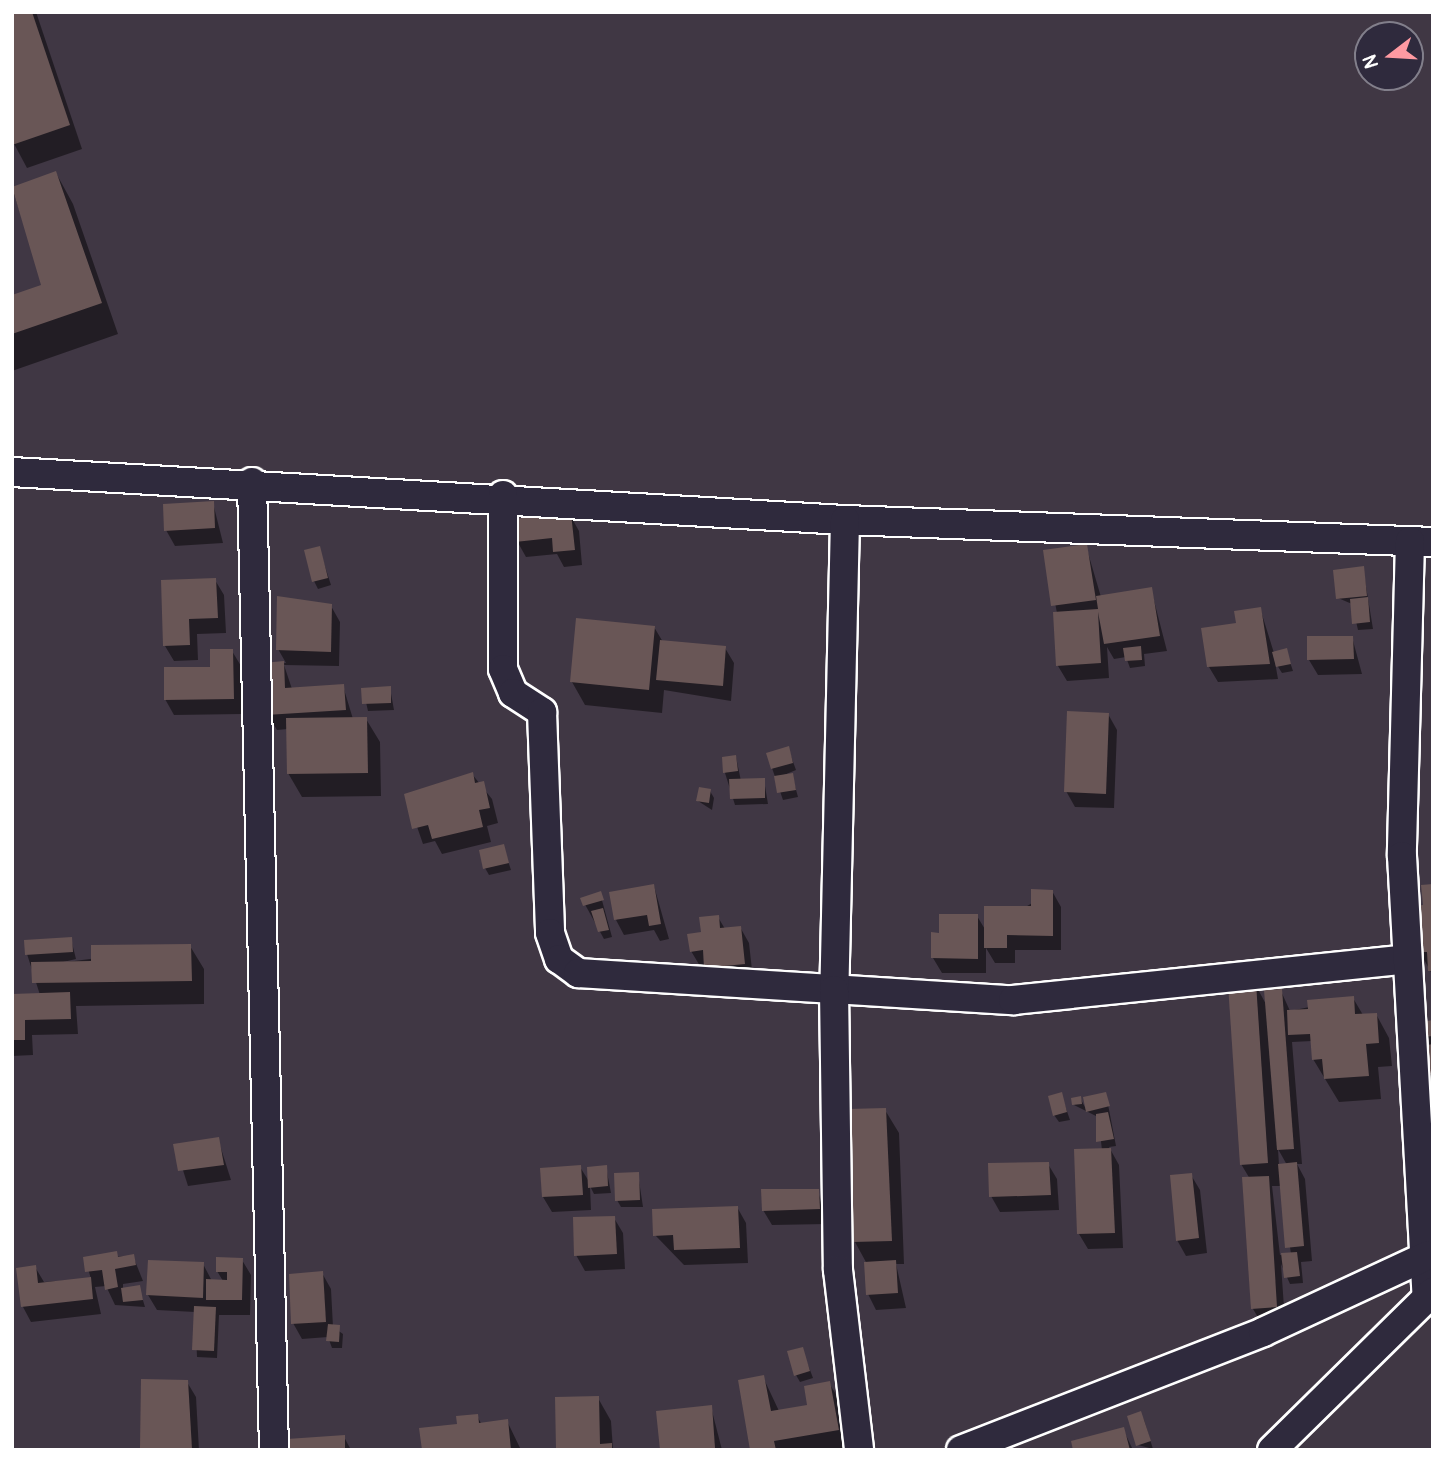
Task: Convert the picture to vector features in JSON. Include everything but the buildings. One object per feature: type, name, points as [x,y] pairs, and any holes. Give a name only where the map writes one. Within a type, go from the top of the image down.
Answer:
[{"type":"street","points":[[12,472],[503,495],[845,520],[1421,542],[1400,742],[1407,959],[1430,1295],[1272,1450]]},
{"type":"street","points":[[252,482],[274,1450]]},
{"type":"street","points":[[503,495],[503,669],[513,693],[542,712],[546,732],[550,933],[559,959],[600,978],[1013,1000],[1407,959]]},
{"type":"street","points":[[845,520],[834,990],[838,1270],[859,1450]]},
{"type":"street","points":[[961,1450],[1263,1332],[1427,1256]]}]
